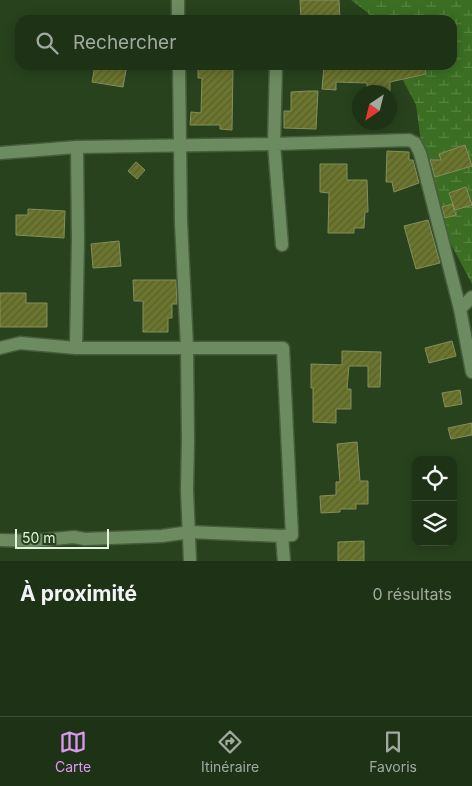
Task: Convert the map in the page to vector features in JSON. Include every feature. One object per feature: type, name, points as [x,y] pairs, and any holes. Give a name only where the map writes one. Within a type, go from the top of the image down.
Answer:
[{"type":"street","points":[[178,0],[178,15]]},
{"type":"street","points":[[179,70],[190,561]]},
{"type":"street","points":[[276,70],[274,144],[282,245]]},
{"type":"street","points":[[0,153],[77,147],[409,140],[415,143],[420,152],[460,309],[472,372]]},
{"type":"street","points":[[76,348],[77,147]]},
{"type":"street","points":[[460,309],[472,297]]},
{"type":"street","points":[[0,348],[20,343],[76,348],[283,348],[292,535],[190,532],[162,536],[0,540]]},
{"type":"street","points":[[282,536],[284,561]]},
{"type":"green space","points":[[351,0],[472,0],[472,284],[429,203],[416,105],[398,70],[457,70],[457,15],[369,15]]},
{"type":"building","points":[[300,0],[339,0],[340,15],[301,15]]},
{"type":"building","points":[[94,70],[126,70],[123,87],[92,82]]},
{"type":"building","points":[[198,70],[233,70],[232,130],[220,129],[220,125],[190,125],[191,112],[201,113],[202,78],[198,78]]},
{"type":"building","points":[[324,70],[425,70],[426,74],[390,82],[390,85],[336,82],[336,90],[322,89]]},
{"type":"building","points":[[318,91],[316,129],[284,128],[284,111],[291,111],[291,92]]},
{"type":"building","points":[[465,145],[472,166],[435,177],[430,160],[441,160],[439,154]]},
{"type":"building","points":[[387,151],[409,152],[409,160],[413,160],[419,183],[394,192],[392,182],[386,182]]},
{"type":"building","points":[[136,162],[145,170],[137,179],[128,171]]},
{"type":"building","points":[[320,164],[347,164],[347,180],[367,180],[368,212],[365,212],[364,228],[354,228],[354,233],[328,233],[329,193],[320,192]]},
{"type":"building","points":[[466,187],[472,205],[455,210],[449,193]]},
{"type":"building","points":[[452,204],[456,215],[445,218],[442,207]]},
{"type":"building","points":[[28,209],[65,211],[64,238],[16,235],[16,215],[28,215]]},
{"type":"building","points":[[428,220],[440,263],[416,269],[404,226]]},
{"type":"building","points":[[119,241],[121,266],[93,268],[91,244]]},
{"type":"building","points":[[133,280],[176,280],[177,304],[172,304],[172,318],[168,318],[168,332],[143,332],[143,301],[134,301]]},
{"type":"building","points":[[0,293],[26,293],[26,303],[47,303],[47,327],[0,327]]},
{"type":"building","points":[[452,341],[456,356],[429,363],[425,348]]},
{"type":"building","points":[[342,351],[381,352],[380,387],[368,387],[368,366],[349,366],[347,389],[351,389],[351,409],[336,409],[336,423],[313,422],[311,364],[342,365]]},
{"type":"building","points":[[460,390],[462,404],[445,407],[442,393]]},
{"type":"building","points":[[472,423],[472,435],[451,439],[448,428]]},
{"type":"building","points":[[357,442],[360,481],[368,481],[368,504],[356,504],[356,509],[340,509],[340,512],[321,513],[320,496],[336,495],[336,482],[340,482],[337,444]]},
{"type":"building","points":[[364,541],[364,561],[338,561],[338,542]]}]
